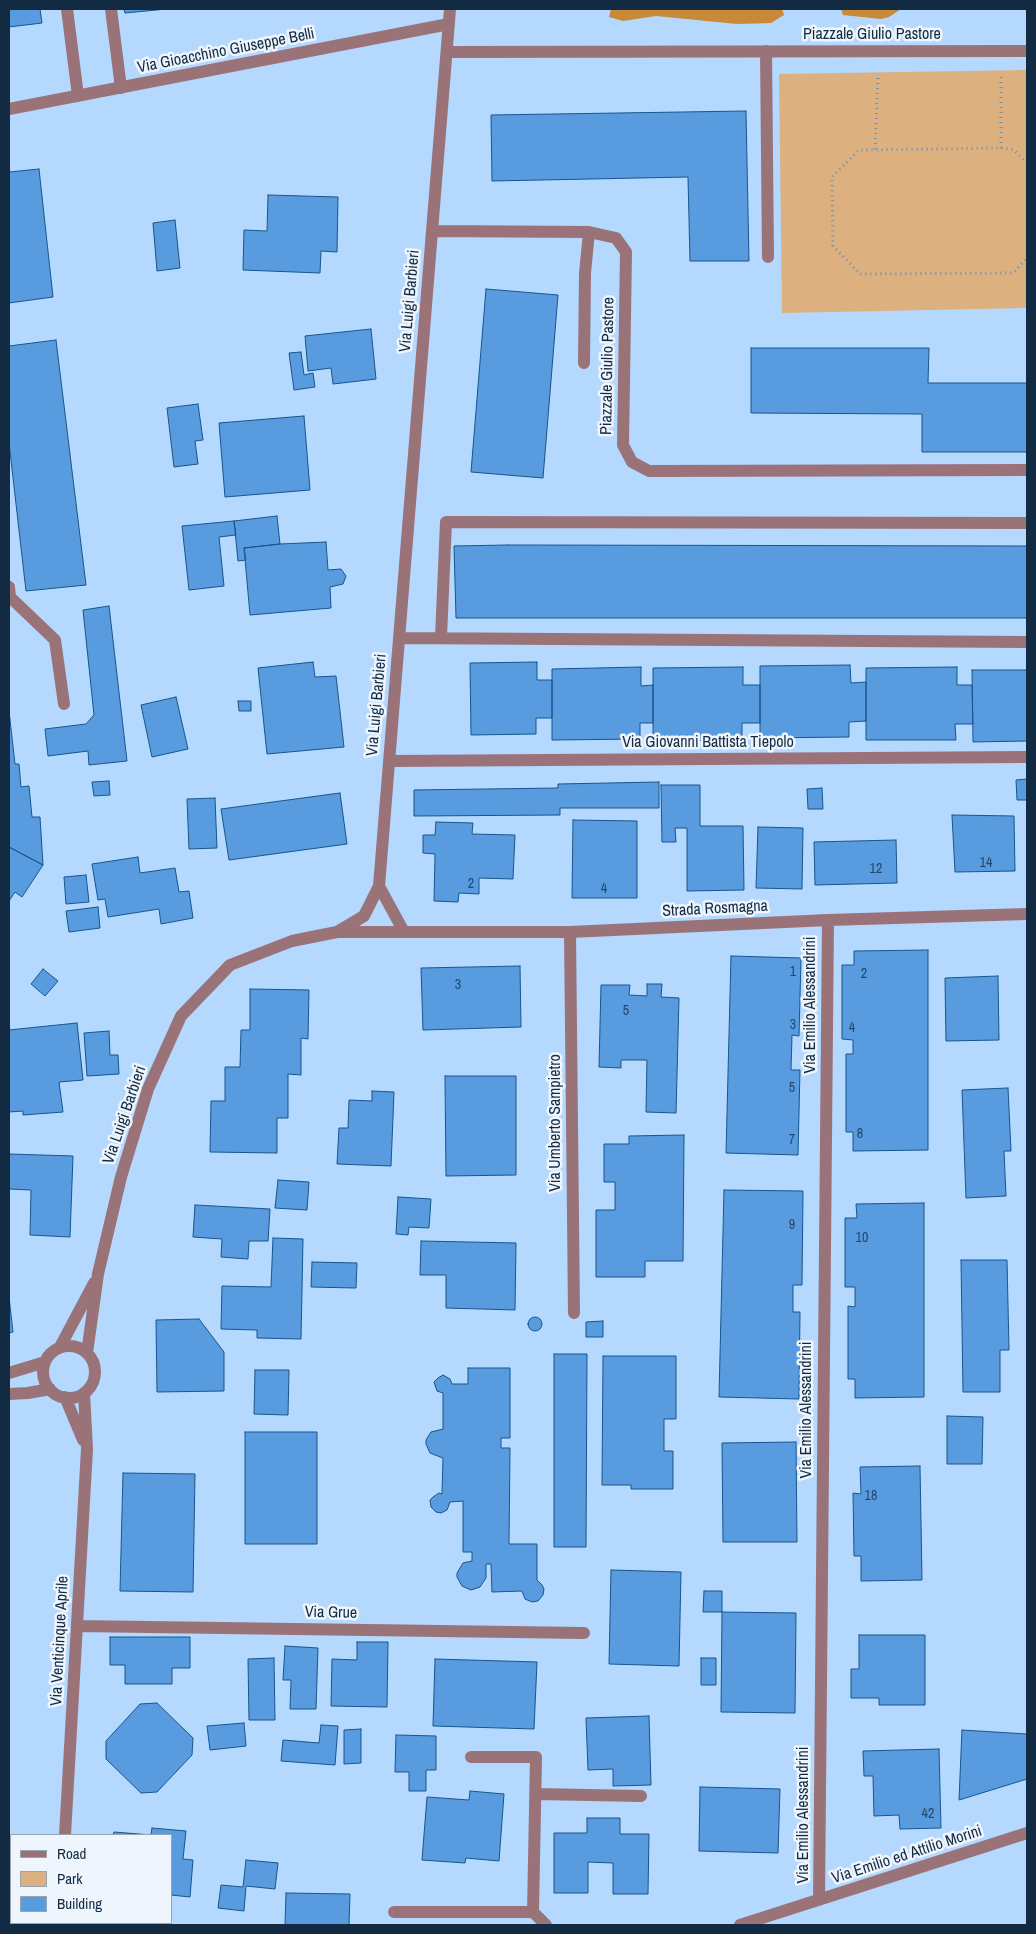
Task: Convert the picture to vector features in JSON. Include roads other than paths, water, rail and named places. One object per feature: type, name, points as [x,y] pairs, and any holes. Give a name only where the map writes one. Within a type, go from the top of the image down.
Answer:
[{"type":"street","points":[[68,9],[78,96]]},
{"type":"street","points":[[111,9],[121,88]]},
{"type":"street","name":"Via Luigi Barbieri","points":[[87,1353],[98,1274],[121,1177],[148,1089],[181,1016],[230,965],[292,941],[337,932],[364,916],[379,886],[450,9]]},
{"type":"street","name":"Via Gioacchino Giuseppe Belli","points":[[9,109],[449,24]]},
{"type":"street","points":[[766,51],[768,257]]},
{"type":"street","name":"Piazzale Giulio Pastore","points":[[447,52],[1027,51]]},
{"type":"street","name":"Piazzale Giulio Pastore","points":[[433,231],[589,232],[616,238],[626,252],[623,445],[632,462],[649,471],[1027,470]]},
{"type":"street","points":[[584,364],[585,274],[589,232]]},
{"type":"street","points":[[441,637],[446,522],[1027,523]]},
{"type":"street","points":[[9,592],[56,640],[64,704]]},
{"type":"street","points":[[399,638],[1027,642]]},
{"type":"street","name":"Via Giovanni Battista Tiepolo","points":[[389,761],[1027,757]]},
{"type":"street","points":[[379,886],[404,932]]},
{"type":"street","name":"Strada Rosmagna","points":[[337,932],[570,932],[828,920],[1027,914]]},
{"type":"street","name":"Via Emilio Alessandrini","points":[[820,1900],[828,920]]},
{"type":"street","name":"Via Umberto Sampietro","points":[[570,932],[574,1312]]},
{"type":"street","name":"Via Luigi Barbieri","points":[[60,1348],[98,1274]]},
{"type":"street","points":[[69,1346],[77,1347],[87,1353],[93,1361],[95,1369],[91,1386],[84,1393],[76,1397],[65,1397],[57,1394],[50,1388],[45,1381],[43,1371],[45,1362],[50,1355],[60,1348],[69,1346]]},
{"type":"street","points":[[9,1373],[45,1362]]},
{"type":"street","points":[[9,1394],[28,1393],[50,1388]]},
{"type":"street","name":"Via Venticinque Aprile","points":[[65,1834],[88,1449],[84,1393]]},
{"type":"street","name":"Via Venticinque Aprile","points":[[65,1397],[88,1449]]},
{"type":"street","name":"Via Grue","points":[[77,1626],[584,1632]]},
{"type":"street","points":[[471,1757],[536,1757],[533,1912]]},
{"type":"street","points":[[536,1794],[641,1796]]},
{"type":"street","name":"Via Emilio ed Attilio Morini","points":[[740,1925],[1027,1833]]},
{"type":"street","points":[[394,1912],[533,1912],[546,1925]]}]
